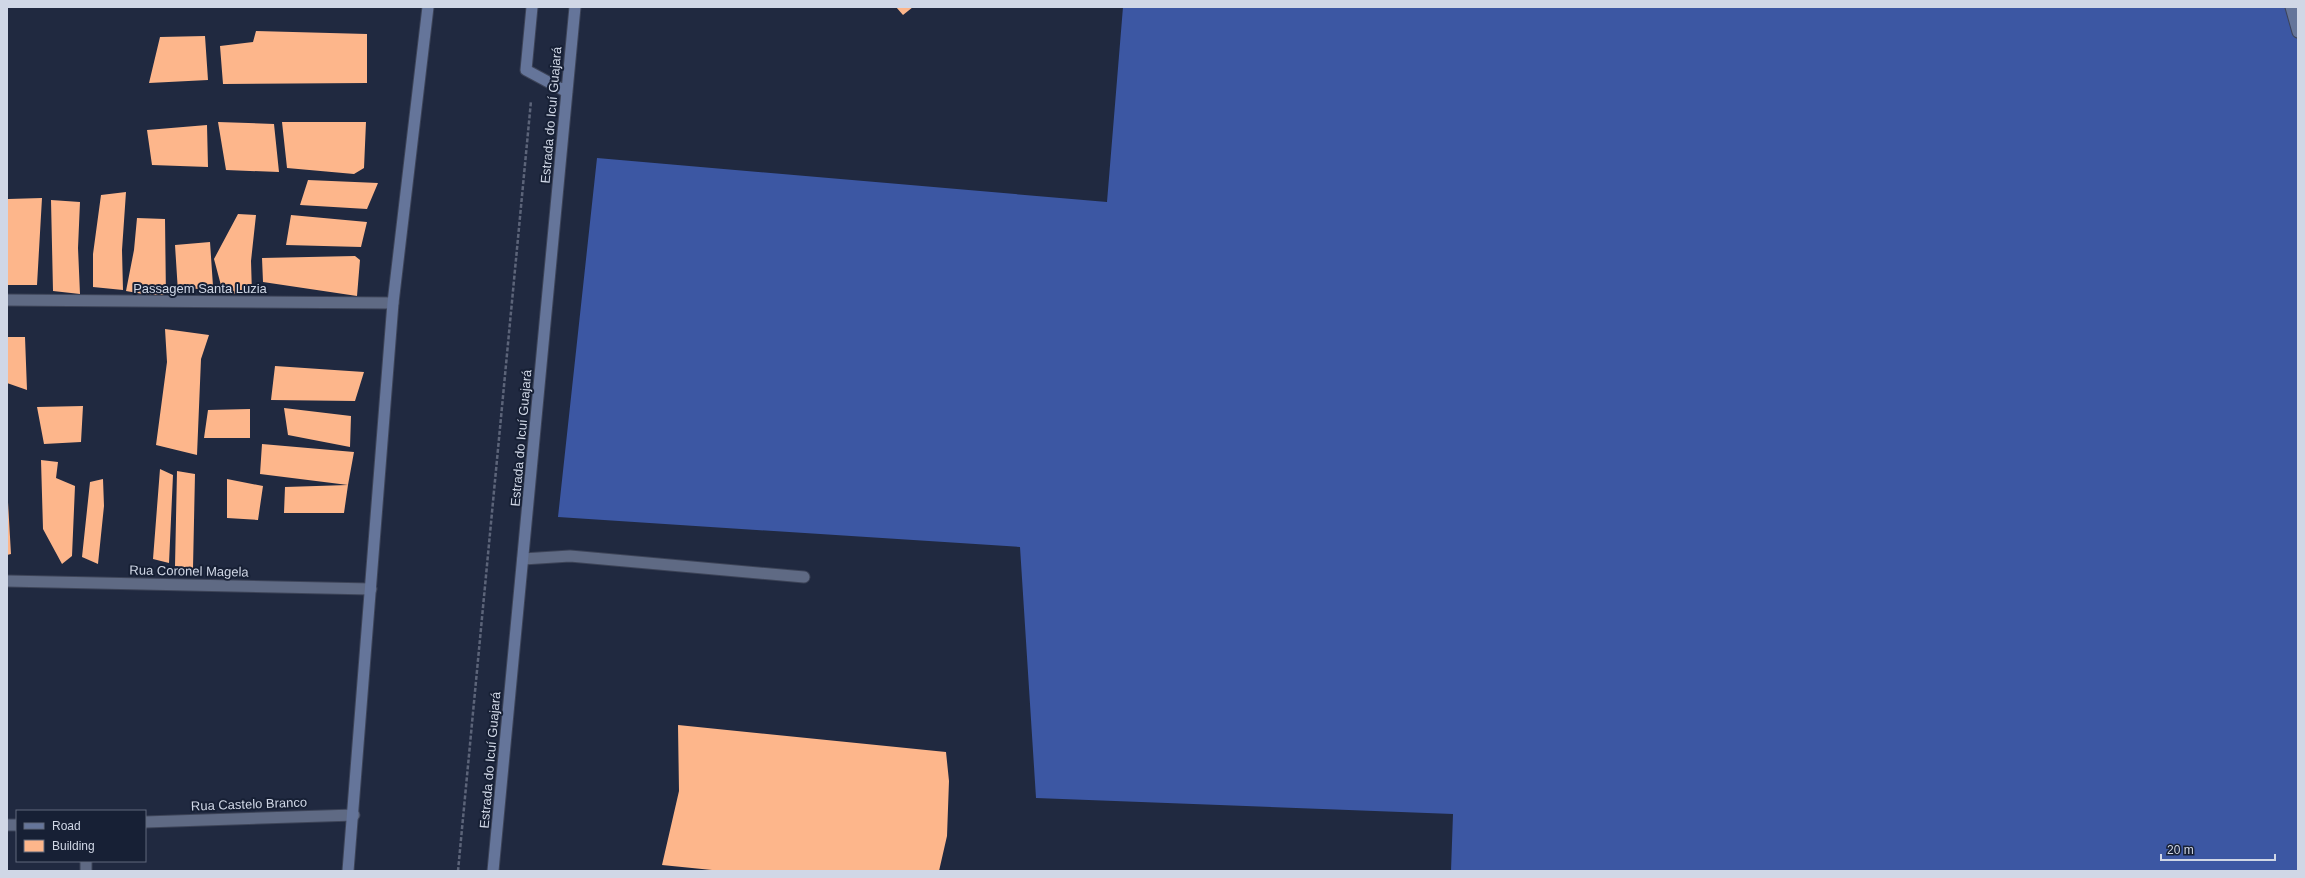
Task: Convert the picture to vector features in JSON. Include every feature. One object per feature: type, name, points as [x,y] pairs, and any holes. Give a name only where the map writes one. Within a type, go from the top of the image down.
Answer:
[{"type":"main road","points":[[348,871],[354,815],[393,303],[428,7]]},
{"type":"main road","points":[[532,7],[526,70],[567,92]]},
{"type":"main road","name":"Estrada do Icuí Guajará","points":[[494,871],[575,7]]},
{"type":"main road","points":[[2291,7],[2298,32]]},
{"type":"street","name":"Passagem Santa Luzia","points":[[7,300],[393,303]]},
{"type":"street","points":[[523,559],[570,556],[804,577]]},
{"type":"street","name":"Rua Coronel Magela","points":[[7,581],[371,589]]},
{"type":"street","name":"Rua Castelo Branco","points":[[146,822],[354,815]]},
{"type":"path","points":[[458,871],[533,74]]},
{"type":"shaded area","points":[[1123,7],[2298,7],[2298,871],[1451,871],[1453,814],[1036,798],[1020,547],[558,517],[597,158],[1107,202]]},
{"type":"building","points":[[896,7],[913,7],[903,15]]},
{"type":"building","points":[[256,31],[367,34],[367,83],[223,84],[220,46],[253,42]]},
{"type":"building","points":[[205,36],[208,80],[149,83],[160,37]]},
{"type":"building","points":[[218,122],[274,124],[279,172],[226,170]]},
{"type":"building","points":[[282,122],[366,122],[364,168],[354,174],[287,168]]},
{"type":"building","points":[[207,125],[208,167],[152,165],[147,130]]},
{"type":"building","points":[[308,180],[378,183],[367,209],[300,205]]},
{"type":"building","points":[[126,192],[122,250],[123,290],[93,287],[93,254],[101,195]]},
{"type":"building","points":[[42,198],[37,285],[7,285],[8,199]]},
{"type":"building","points":[[51,200],[80,202],[78,248],[80,294],[53,291]]},
{"type":"building","points":[[238,214],[256,215],[251,261],[252,294],[223,293],[214,259]]},
{"type":"building","points":[[291,215],[367,222],[361,247],[286,245]]},
{"type":"building","points":[[137,218],[165,219],[166,298],[126,291],[134,250]]},
{"type":"building","points":[[210,242],[213,286],[178,292],[175,245]]},
{"type":"building","points":[[355,256],[360,260],[357,296],[263,282],[262,258]]},
{"type":"building","points":[[165,329],[209,335],[201,359],[197,455],[156,445],[167,362]]},
{"type":"building","points":[[7,337],[25,337],[27,390],[7,383]]},
{"type":"building","points":[[275,366],[364,372],[355,401],[271,400]]},
{"type":"building","points":[[83,406],[81,442],[44,444],[37,407]]},
{"type":"building","points":[[284,408],[351,416],[350,447],[288,435]]},
{"type":"building","points":[[250,409],[250,438],[204,438],[208,410]]},
{"type":"building","points":[[262,444],[354,452],[348,485],[260,474]]},
{"type":"building","points":[[41,460],[58,462],[56,478],[75,486],[72,556],[62,564],[43,529]]},
{"type":"building","points":[[160,469],[173,475],[169,563],[153,559]]},
{"type":"building","points":[[177,471],[195,474],[193,568],[175,566]]},
{"type":"building","points":[[103,479],[104,506],[98,564],[82,557],[90,482]]},
{"type":"building","points":[[227,479],[263,486],[258,520],[227,518]]},
{"type":"building","points":[[7,485],[11,554],[7,555]]},
{"type":"building","points":[[348,485],[344,513],[284,513],[285,487]]},
{"type":"building","points":[[678,725],[946,752],[949,781],[947,836],[939,871],[722,871],[662,865],[679,791]]}]
